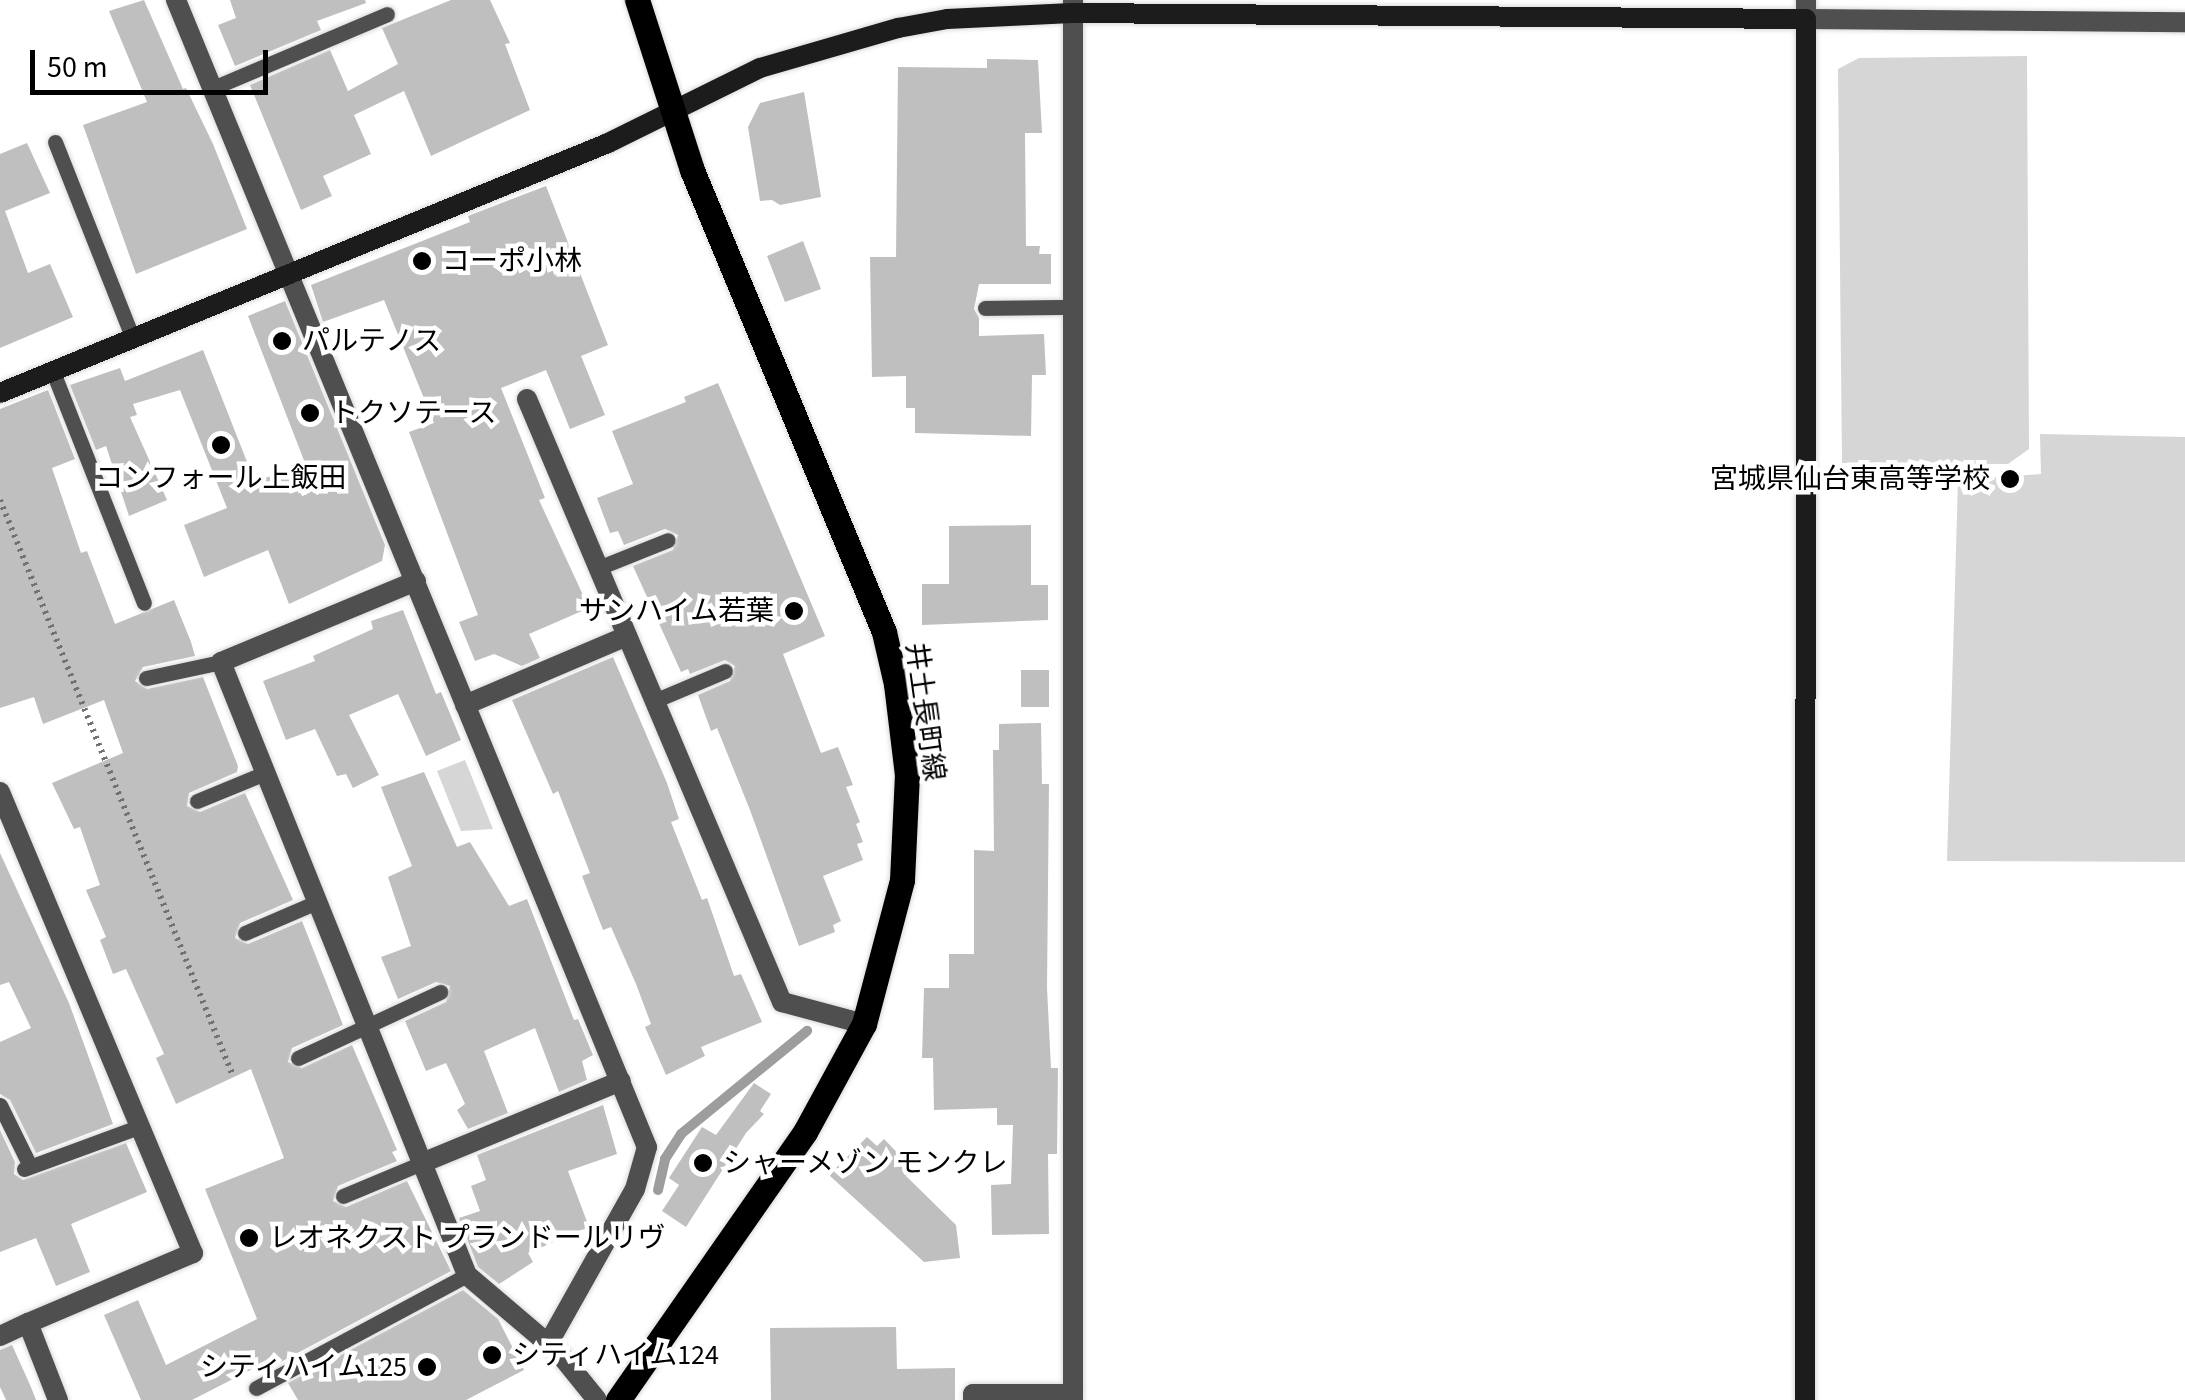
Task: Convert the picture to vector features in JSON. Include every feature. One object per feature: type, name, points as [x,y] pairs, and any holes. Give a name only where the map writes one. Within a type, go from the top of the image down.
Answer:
[{"type":"main road","name":"井土長町線","points":[[618,1400],[805,1132],[864,1024],[902,880],[907,774],[896,684],[884,632],[767,357],[670,112],[637,0]]},
{"type":"street","points":[[176,0],[646,1147],[634,1189],[548,1344]]},
{"type":"street","points":[[974,1400],[974,1394],[1073,1397],[1073,6]]},
{"type":"street","points":[[0,394],[608,143],[760,68],[867,35],[947,20],[1073,6],[1806,10],[2185,22]]},
{"type":"street","points":[[1805,1400],[1806,10]]},
{"type":"street","points":[[527,399],[782,1002],[864,1024]]},
{"type":"street","points":[[416,581],[221,662],[467,1274],[548,1344],[598,1400]]},
{"type":"street","points":[[465,705],[627,636]]},
{"type":"street","points":[[0,792],[6,819],[141,1126],[192,1253],[0,1336]]},
{"type":"street","points":[[422,1164],[621,1081]]},
{"type":"street","points":[[28,1324],[58,1400]]},
{"type":"lane","points":[[214,88],[387,14]]},
{"type":"lane","points":[[54,142],[133,338]]},
{"type":"lane","points":[[984,308],[1073,307]]},
{"type":"lane","points":[[53,372],[144,603]]},
{"type":"lane","points":[[598,568],[668,540]]},
{"type":"lane","points":[[146,678],[221,662]]},
{"type":"lane","points":[[654,701],[725,671]]},
{"type":"lane","points":[[197,801],[266,773]]},
{"type":"lane","points":[[246,932],[317,902]]},
{"type":"lane","points":[[298,1058],[440,992]]},
{"type":"lane","points":[[0,1105],[27,1168],[141,1126]]},
{"type":"lane","points":[[343,1196],[422,1164]]},
{"type":"lane","points":[[256,1388],[467,1274]]},
{"type":"path","points":[[0,500],[232,1076]]},
{"type":"shaded area","points":[[2027,56],[2029,449],[2008,464],[1842,463],[1838,69],[1859,58]]},
{"type":"shaded area","points":[[2040,434],[2185,437],[2185,862],[1947,861],[1958,480],[2041,474]]},
{"type":"shaded area","points":[[465,760],[493,829],[461,831],[437,771]]},
{"type":"building","points":[[144,0],[183,89],[186,88],[213,144],[247,229],[136,274],[83,125],[147,102],[109,11]]},
{"type":"building","points":[[230,0],[366,3],[317,21],[321,30],[235,66],[218,25],[236,18]]},
{"type":"building","points":[[451,0],[490,0],[510,43],[505,44],[530,110],[431,156],[404,91],[354,115],[371,154],[323,176],[332,196],[301,210],[250,85],[330,50],[348,91],[398,64],[382,28]]},
{"type":"building","points":[[987,59],[1038,60],[1042,133],[1025,133],[1026,246],[1040,246],[1039,254],[1051,254],[1051,284],[979,284],[974,309],[979,318],[979,336],[1044,334],[1046,375],[1032,375],[1031,436],[915,433],[915,408],[906,408],[906,376],[872,377],[870,257],[896,257],[898,67],[987,68]]},
{"type":"building","points":[[804,92],[821,197],[780,205],[772,200],[760,201],[748,127],[760,103]]},
{"type":"building","points":[[27,143],[50,193],[5,211],[28,273],[50,264],[73,317],[0,348],[0,154]]},
{"type":"building","points":[[546,186],[608,345],[581,356],[605,415],[570,429],[546,370],[501,388],[545,498],[539,500],[589,608],[529,634],[540,658],[522,666],[494,654],[475,661],[459,622],[478,615],[409,432],[434,423],[384,300],[323,322],[311,285],[470,222],[468,216]]},
{"type":"building","points":[[803,241],[821,289],[785,302],[767,256]]},
{"type":"building","points":[[285,301],[385,545],[382,561],[289,604],[268,550],[204,577],[184,525],[227,508],[180,390],[133,404],[137,415],[130,417],[167,500],[129,516],[106,446],[96,450],[70,385],[120,368],[125,381],[203,350],[255,482],[305,463],[248,316]]},
{"type":"building","points":[[718,383],[825,636],[783,654],[821,753],[838,747],[853,785],[846,787],[860,822],[856,824],[863,842],[857,844],[863,860],[823,876],[841,921],[833,925],[835,932],[799,946],[750,810],[717,728],[711,731],[698,695],[730,681],[735,666],[725,660],[690,674],[688,669],[681,672],[633,566],[673,550],[678,535],[665,529],[624,545],[618,531],[610,533],[597,498],[633,484],[612,431],[686,402],[684,397]]},
{"type":"building","points":[[48,390],[75,459],[52,468],[81,553],[87,551],[115,624],[174,600],[191,642],[195,656],[143,667],[135,681],[147,689],[203,677],[238,766],[237,772],[189,793],[187,806],[200,812],[245,793],[293,900],[240,923],[235,938],[248,944],[302,921],[343,1025],[292,1048],[288,1062],[302,1068],[352,1045],[397,1150],[392,1152],[397,1161],[338,1186],[333,1201],[346,1207],[407,1181],[451,1271],[277,1364],[274,1358],[192,1400],[141,1400],[104,1315],[138,1300],[166,1365],[257,1319],[205,1189],[284,1158],[251,1069],[176,1104],[156,1058],[164,1054],[126,969],[113,974],[100,940],[106,937],[86,890],[100,885],[80,827],[74,829],[52,783],[123,753],[104,700],[43,724],[34,697],[0,708],[0,409]]},
{"type":"building","points":[[1031,525],[1031,585],[1048,585],[1048,620],[922,625],[922,584],[949,584],[949,526]]},
{"type":"building","points":[[403,610],[436,694],[441,692],[461,740],[426,756],[398,694],[349,715],[379,775],[353,788],[346,774],[337,776],[315,729],[286,740],[263,681],[315,661],[313,656],[373,629],[371,621]]},
{"type":"building","points":[[613,657],[667,783],[679,819],[671,822],[702,900],[707,898],[734,976],[741,974],[762,1022],[701,1047],[705,1056],[666,1075],[645,1027],[651,1024],[636,984],[611,927],[603,930],[582,876],[590,873],[558,791],[553,794],[512,700]]},
{"type":"building","points":[[1021,670],[1049,670],[1049,707],[1021,707]]},
{"type":"building","points":[[1041,723],[1042,784],[1049,784],[1047,988],[1051,1068],[1058,1068],[1057,1154],[1048,1154],[1049,1234],[992,1235],[991,1185],[1011,1184],[1013,1125],[997,1125],[997,1108],[934,1110],[933,1058],[922,1058],[924,988],[949,988],[949,954],[974,954],[974,850],[994,851],[993,750],[999,750],[999,724]]},
{"type":"building","points":[[424,772],[457,847],[470,842],[509,906],[527,899],[574,1020],[578,1019],[593,1055],[582,1061],[587,1080],[559,1092],[535,1028],[484,1051],[508,1113],[468,1129],[457,1110],[465,1104],[446,1063],[426,1071],[405,1021],[446,1002],[450,986],[436,982],[398,999],[381,957],[411,946],[388,877],[412,866],[381,787]]},
{"type":"building","points":[[0,853],[69,1003],[113,1124],[36,1153],[10,1100],[0,1094],[0,1042],[31,1028],[9,982],[0,985]]},
{"type":"building","name":"シャーメゾン モンクレ","points":[[754,1083],[771,1094],[760,1111],[764,1114],[746,1133],[686,1227],[662,1211],[679,1185],[669,1178],[702,1127],[716,1135]]},
{"type":"building","points":[[603,1105],[617,1154],[568,1171],[589,1227],[528,1253],[533,1262],[499,1284],[478,1267],[459,1218],[480,1211],[471,1186],[486,1180],[477,1155]]},
{"type":"building","points":[[0,1130],[15,1162],[14,1174],[23,1180],[126,1143],[147,1192],[71,1224],[90,1272],[56,1286],[36,1238],[0,1252]]},
{"type":"building","points":[[867,1137],[877,1146],[884,1139],[913,1169],[906,1176],[956,1225],[960,1258],[924,1262],[829,1175]]},
{"type":"building","points":[[463,1290],[498,1319],[524,1370],[466,1400],[298,1400],[288,1383]]},
{"type":"building","points":[[896,1327],[897,1369],[955,1368],[955,1400],[771,1400],[770,1328]]},
{"type":"building","points":[[12,1345],[36,1400],[6,1400],[0,1387],[0,1350]]},
{"type":"waterway","points":[[658,1190],[665,1159],[681,1134],[807,1031]]},
{"type":"place","name":"コーポ小林","points":[[422,261]]},
{"type":"place","name":"パルテノス","points":[[282,341]]},
{"type":"place","name":"トクソテース","points":[[310,413]]},
{"type":"place","name":"コンフォール上飯田","points":[[221,445]]},
{"type":"place","name":"宮城県仙台東高等学校","points":[[2010,479]]},
{"type":"place","name":"サンハイム若葉","points":[[794,611]]},
{"type":"place","name":"シャーメゾン モンクレ","points":[[703,1163]]},
{"type":"place","name":"レオネクスト プランドールリヴ","points":[[249,1238]]},
{"type":"place","name":"シティハイム124","points":[[492,1355]]},
{"type":"place","name":"シティハイム125","points":[[427,1367]]}]
